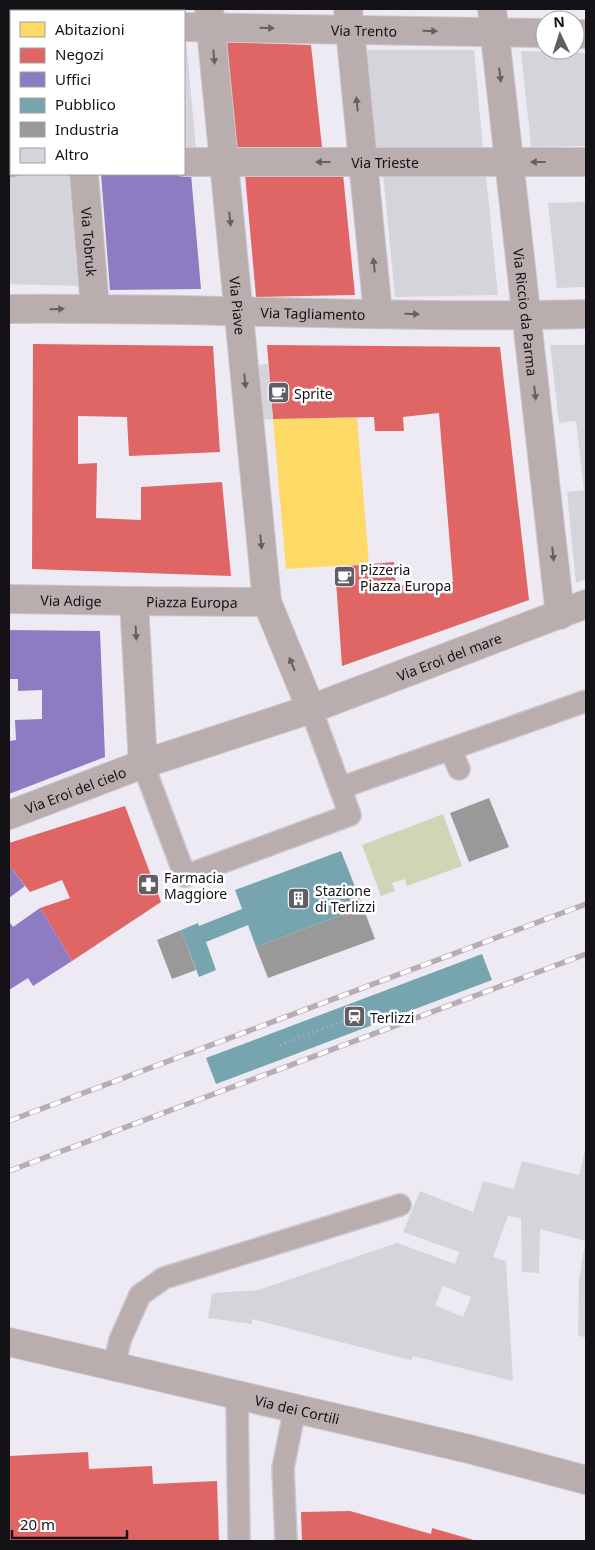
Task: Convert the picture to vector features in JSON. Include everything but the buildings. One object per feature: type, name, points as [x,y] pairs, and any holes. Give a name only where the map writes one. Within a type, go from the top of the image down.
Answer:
[{"type":"street","name":"Via Trento","points":[[185,27],[210,18],[349,19],[493,21],[535,31]]},
{"type":"street","name":"Via Piave","points":[[210,18],[267,602]]},
{"type":"street","points":[[349,19],[378,314]]},
{"type":"street","name":"Via Riccio da Parma","points":[[493,21],[560,614]]},
{"type":"street","name":"Via Trieste","points":[[185,162],[586,162]]},
{"type":"street","name":"Via Tobruk","points":[[84,175],[95,308]]},
{"type":"street","name":"Via Tagliamento","points":[[9,310],[95,308],[527,316],[586,314]]},
{"type":"street","name":"Via Adige","points":[[9,599],[134,601]]},
{"type":"street","name":"Piazza Europa","points":[[143,764],[134,601],[267,602],[311,709]]},
{"type":"street","name":"Via Eroi del mare","points":[[311,709],[586,604]]},
{"type":"street","points":[[143,764],[311,709]]},
{"type":"street","name":"Via Eroi del cielo","points":[[9,815],[143,764]]},
{"type":"street","name":"Via dei Cortili","points":[[9,1342],[469,1449],[586,1480]]},
{"type":"lane","points":[[340,788],[586,701]]},
{"type":"lane","name":"Piazza Europa","points":[[143,764],[185,876],[350,815],[311,709]]},
{"type":"lane","points":[[451,750],[458,769]]},
{"type":"lane","points":[[114,1366],[120,1340],[140,1295],[164,1278],[400,1205]]},
{"type":"lane","points":[[237,1395],[239,1541]]},
{"type":"lane","points":[[286,1541],[283,1468],[295,1408]]},
{"type":"path","points":[[280,1045],[354,1017]]},
{"type":"green space","points":[[443,814],[462,866],[407,886],[405,879],[392,883],[395,891],[381,896],[362,845]]},
{"type":"railway","points":[[9,1121],[586,904]]},
{"type":"railway","points":[[9,1171],[586,954]]},
{"type":"place","name":"Sprite","points":[[278,393]]},
{"type":"place","name":"Pizzeria Piazza Europa","points":[[344,577]]},
{"type":"place","name":"Farmacia Maggiore","points":[[148,885]]},
{"type":"place","name":"Stazione di Terlizzi","points":[[299,898]]},
{"type":"place","name":"Terlizzi","points":[[354,1017]]}]
